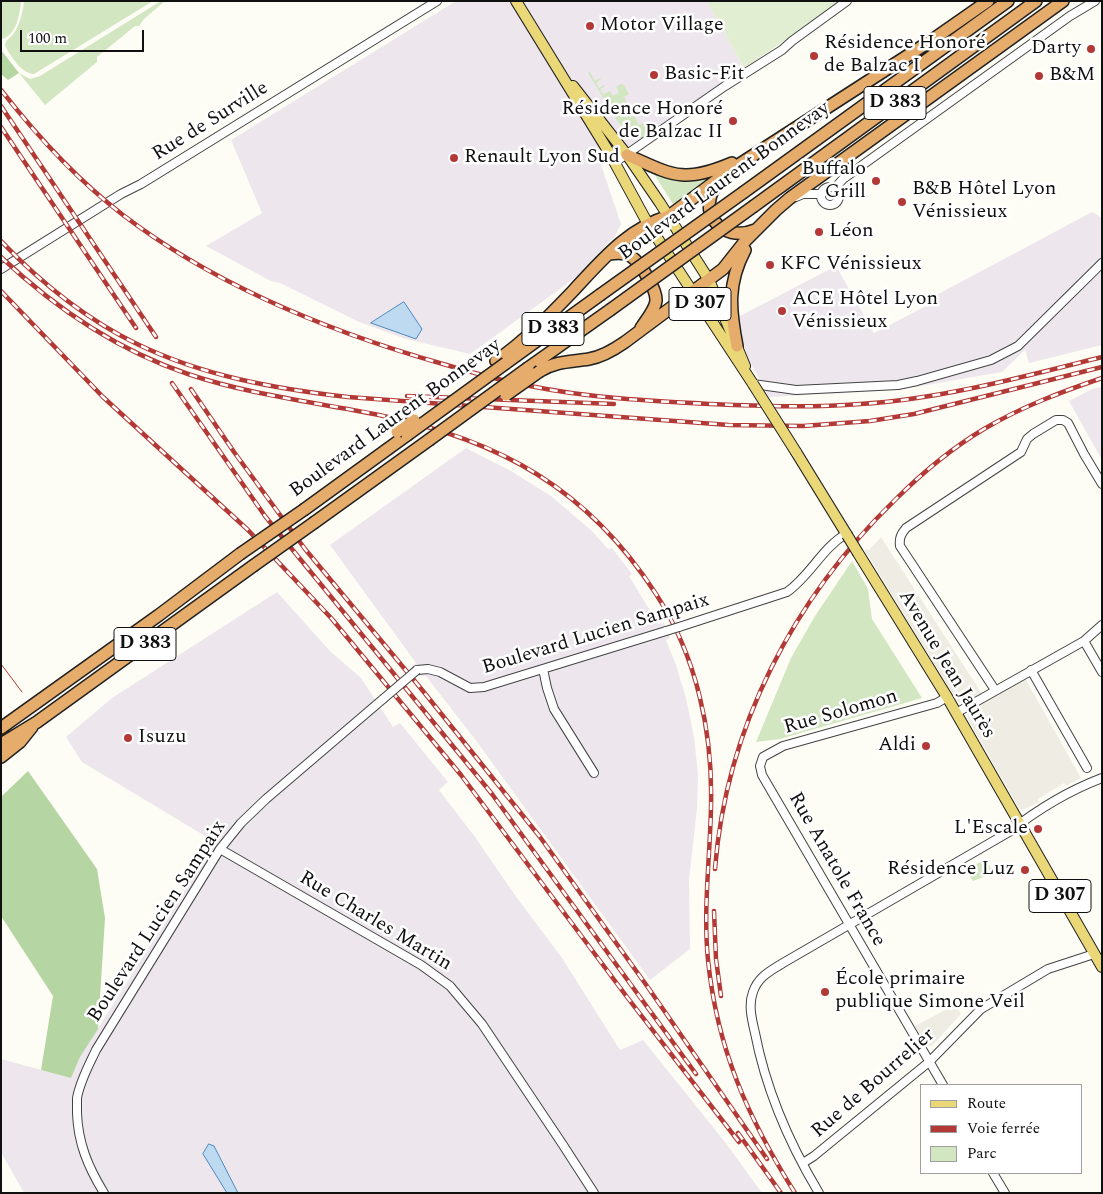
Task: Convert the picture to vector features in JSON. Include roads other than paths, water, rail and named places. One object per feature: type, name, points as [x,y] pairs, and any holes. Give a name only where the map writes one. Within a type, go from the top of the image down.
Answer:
[{"type":"highway","points":[[501,362],[628,236],[648,224],[668,216],[729,171],[962,19],[986,1]]},
{"type":"highway","name":"Boulevard Laurent Bonnevay","points":[[1,728],[305,509],[402,433],[501,362],[600,295],[1008,1]]},
{"type":"highway","name":"Boulevard Laurent Bonnevay","points":[[37,722],[488,397],[534,369],[610,310],[1036,1]]},
{"type":"highway","points":[[534,369],[558,363],[591,359],[619,346],[727,265],[746,240],[776,210],[806,186],[1063,1]]},
{"type":"highway","points":[[627,155],[662,170],[686,176],[718,170],[761,150]]},
{"type":"highway","points":[[729,171],[710,194],[709,206],[712,216],[726,232],[738,234],[748,233],[757,229]]},
{"type":"highway","points":[[737,346],[731,315],[732,286],[740,260],[757,229]]},
{"type":"highway","points":[[609,254],[631,256],[642,269],[654,291],[656,298],[655,306],[639,332]]},
{"type":"highway","points":[[1,757],[20,742],[37,722]]},
{"type":"highway","name":"D 383","points":[[1,744],[37,722]]},
{"type":"main road","points":[[516,1],[562,75],[648,224]]},
{"type":"main road","points":[[562,75],[592,108],[627,155],[668,216]]},
{"type":"main road","name":"D 307","points":[[668,216],[709,280],[753,384]]},
{"type":"main road","name":"D 307","points":[[648,224],[753,384]]},
{"type":"main road","name":"Avenue Jean Jaurès","points":[[753,384],[947,697],[1102,968]]},
{"type":"street","name":"Rue de Surville","points":[[1,269],[437,1]]},
{"type":"street","points":[[614,163],[725,86],[782,50],[847,1]]},
{"type":"street","points":[[776,210],[803,194],[820,194],[826,188],[834,188],[843,179],[957,96],[1070,16],[1095,1]]},
{"type":"street","points":[[820,194],[823,203],[833,205],[839,199],[838,193],[834,188]]},
{"type":"street","points":[[753,384],[796,390],[898,385],[991,360],[1018,346],[1102,263]]},
{"type":"street","points":[[995,690],[900,546],[899,539],[901,533],[1021,452],[1027,439],[1032,434],[1056,420],[1063,420],[1068,423],[1102,484]]},
{"type":"street","name":"Boulevard Lucien Sampaix","points":[[104,1193],[81,1148],[78,1130],[77,1098],[85,1074],[96,1050],[220,850],[241,823],[266,799],[417,670],[428,669],[440,672],[470,688],[484,687],[679,627],[787,592],[796,586],[833,544],[847,535]]},
{"type":"street","points":[[956,713],[1084,641],[1102,625]]},
{"type":"street","points":[[1084,641],[1102,672]]},
{"type":"street","points":[[543,669],[554,708],[594,773]]},
{"type":"street","points":[[1031,670],[1087,768]]},
{"type":"street","name":"Rue Solomon","points":[[762,775],[760,766],[763,757],[783,746],[936,703],[947,697]]},
{"type":"street","name":"Rue Anatole France","points":[[762,775],[942,1084]]},
{"type":"street","points":[[819,1193],[781,1120],[768,1084],[751,1018],[752,996],[757,982],[765,975],[849,924],[1009,832],[1032,814],[1077,787],[1102,778]]},
{"type":"street","name":"Rue Charles Martin","points":[[220,850],[421,965],[450,986],[482,1024],[564,1144],[594,1193]]},
{"type":"street","name":"Rue de Bourrelier","points":[[802,1163],[814,1156],[929,1062],[981,1009],[1048,969],[1094,954]]},
{"type":"street","points":[[995,1174],[1005,1193]]},
{"type":"water","points":[[404,302],[422,329],[416,339],[371,323]]},
{"type":"water","points":[[209,1144],[214,1146],[238,1193],[227,1193],[203,1154]]},
{"type":"tram line","points":[[1,664],[22,692]]},
{"type":"railway","points":[[1,90],[43,140],[89,187],[123,215],[196,264],[235,285],[317,322],[401,351],[497,379],[552,390],[665,402],[822,406],[891,401],[952,392],[1102,357]]},
{"type":"railway","points":[[1,106],[156,337]]},
{"type":"railway","points":[[1,127],[136,328]]},
{"type":"railway","points":[[1,241],[64,298],[100,323],[137,344],[188,365],[214,373],[294,390],[348,397],[729,425],[803,426],[870,421],[914,414],[1102,367]]},
{"type":"railway","points":[[1,257],[43,293],[88,326],[136,353],[162,364],[188,374],[235,387],[283,398],[379,415],[423,426],[464,439],[502,455],[537,474],[570,498],[601,525],[630,557],[670,618],[682,643],[700,696],[709,751],[711,779],[706,922],[712,992],[727,1053],[737,1082],[763,1137],[795,1193]]},
{"type":"railway","points":[[1,291],[103,397],[248,530],[332,619],[461,775],[627,997],[739,1142]]},
{"type":"railway","points":[[715,869],[722,816],[734,765],[750,716],[771,668],[797,622],[826,579],[859,538],[895,500],[960,444],[998,421],[1027,407],[1056,394],[1102,378]]},
{"type":"railway","points":[[172,383],[265,516],[492,794],[696,1074]]},
{"type":"railway","points":[[191,389],[234,452],[305,549],[423,691],[540,837],[647,986],[767,1159]]},
{"type":"railway","points":[[407,396],[614,404]]},
{"type":"railway","points":[[714,911],[716,959],[721,996]]},
{"type":"railway","points":[[738,1133],[781,1193]]},
{"type":"place","name":"Motor Village","points":[[590,26]]},
{"type":"place","name":"Darty","points":[[1091,49]]},
{"type":"place","name":"Résidence Honoré de Balzac I","points":[[814,56]]},
{"type":"place","name":"Basic-Fit","points":[[654,75]]},
{"type":"place","name":"B&M","points":[[1039,76]]},
{"type":"place","name":"Résidence Honoré de Balzac II","points":[[733,121]]},
{"type":"place","name":"Renault Lyon Sud","points":[[454,158]]},
{"type":"place","name":"Buffalo Grill","points":[[876,181]]},
{"type":"place","name":"B&B Hôtel Lyon Vénissieux","points":[[902,202]]},
{"type":"place","name":"Léon","points":[[819,232]]},
{"type":"place","name":"KFC Vénissieux","points":[[770,265]]},
{"type":"place","name":"ACE Hôtel Lyon Vénissieux","points":[[782,311]]},
{"type":"place","name":"Isuzu","points":[[128,738]]},
{"type":"place","name":"Aldi","points":[[926,746]]},
{"type":"place","name":"L'Escale","points":[[1038,829]]},
{"type":"place","name":"Résidence Luz","points":[[1025,870]]},
{"type":"place","name":"École primaire publique Simone Veil","points":[[825,992]]}]
